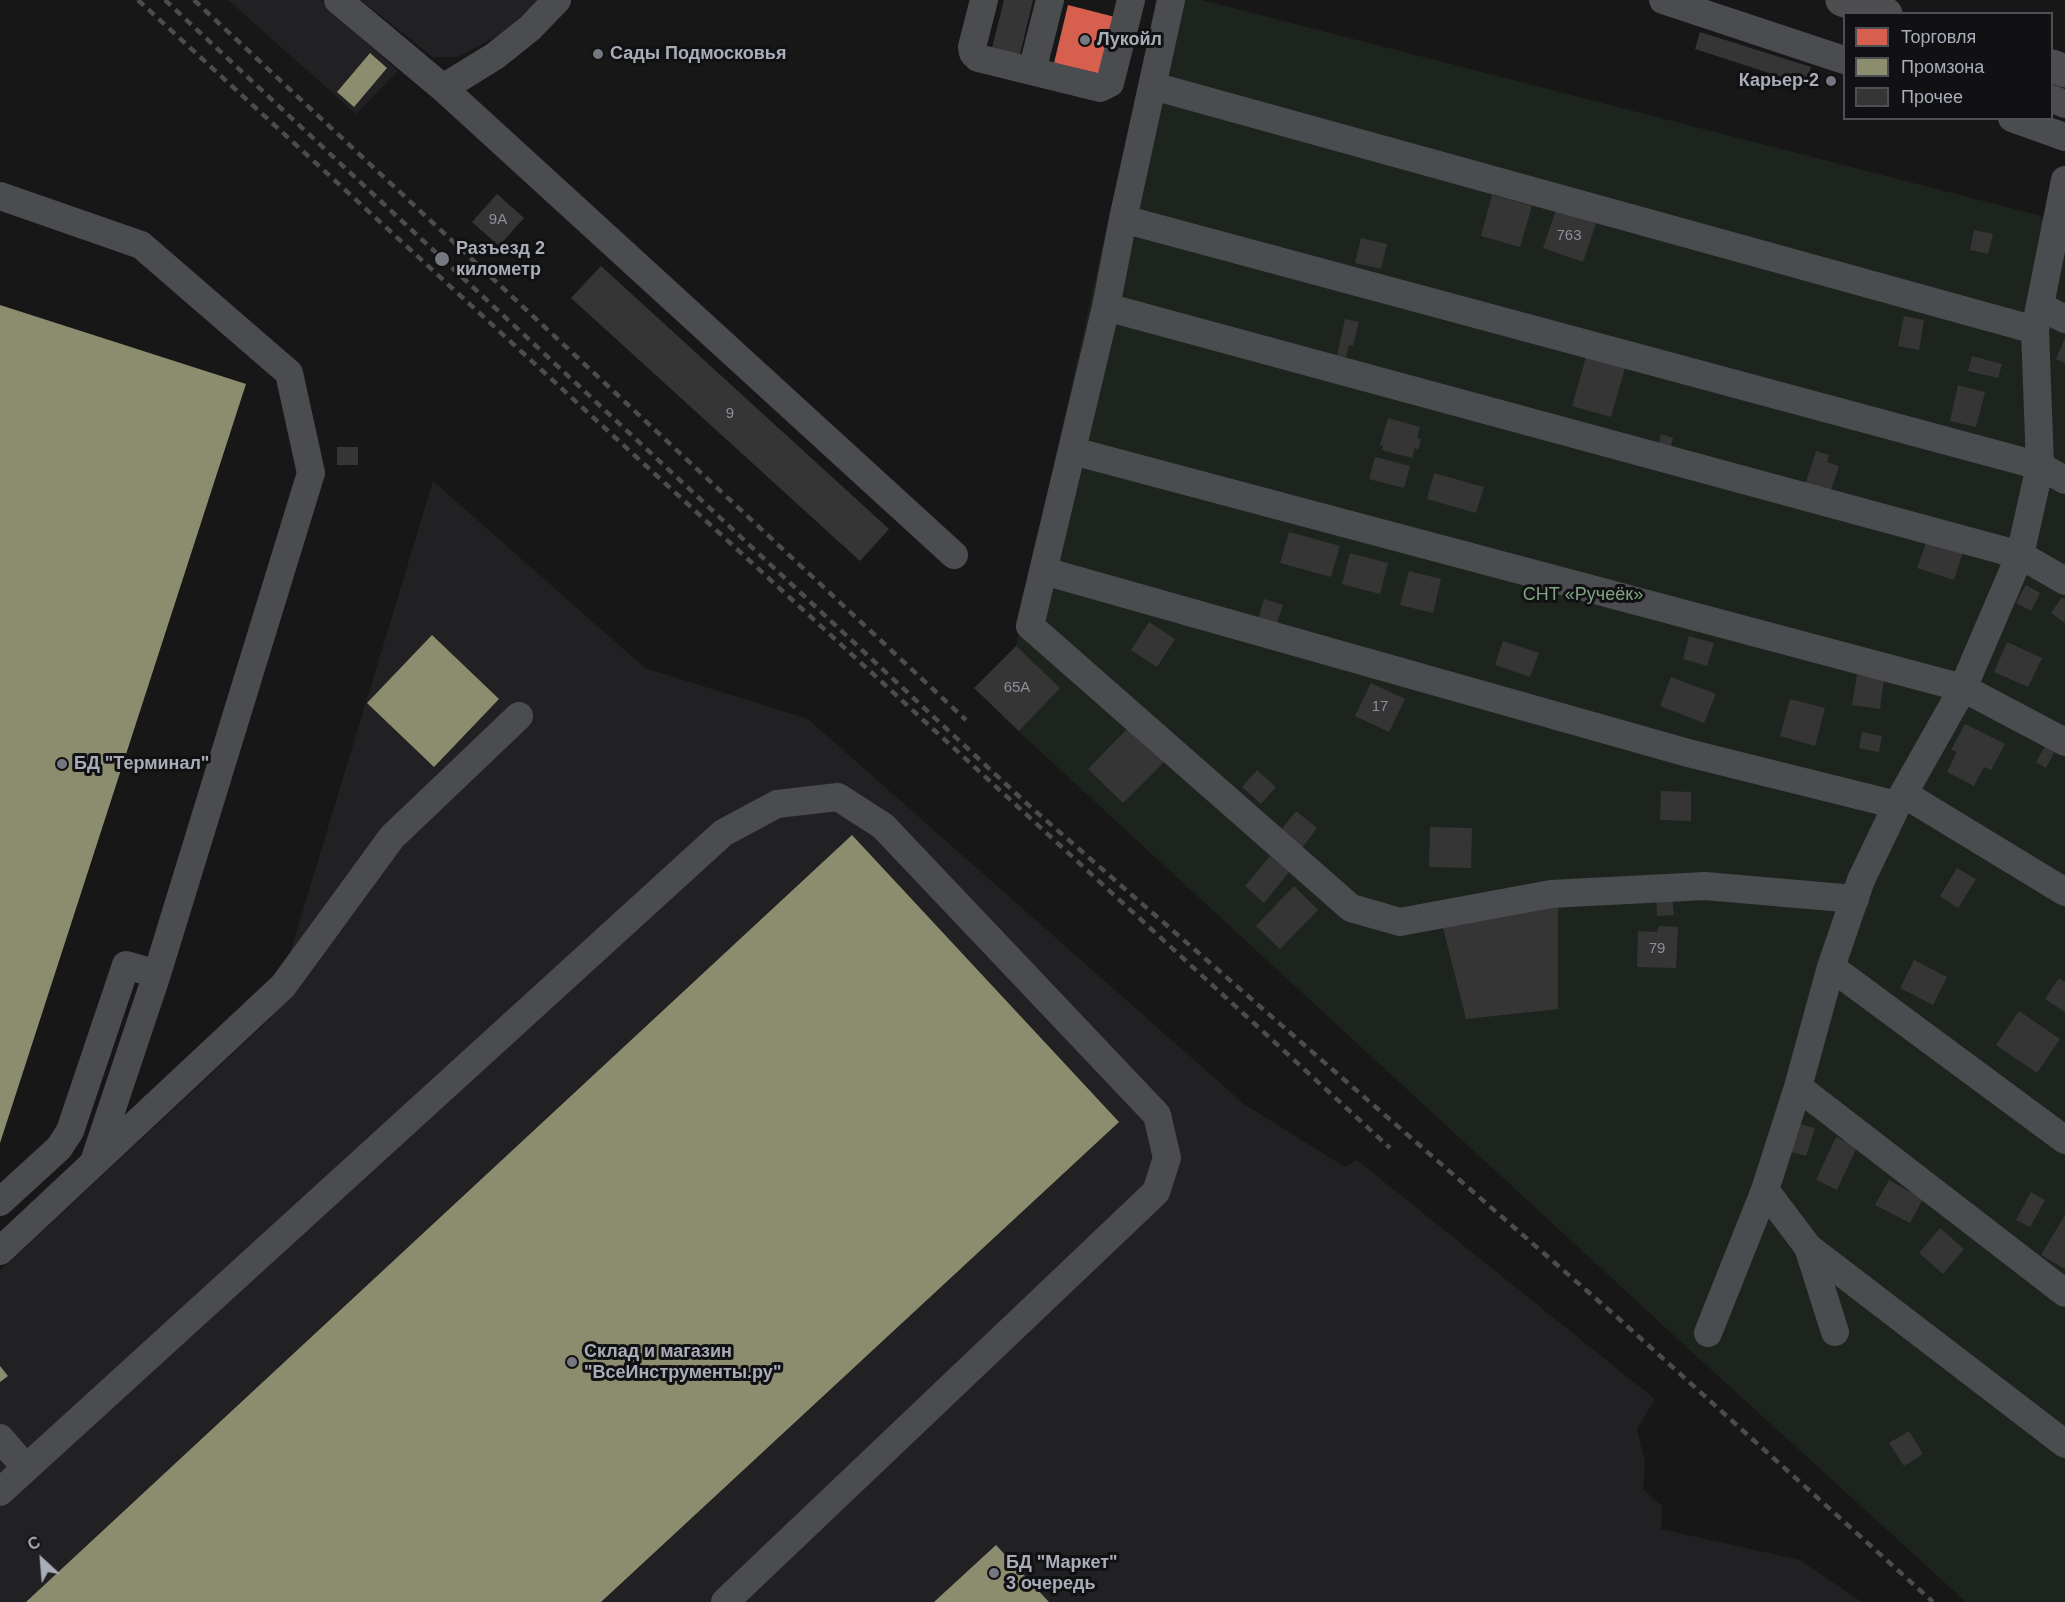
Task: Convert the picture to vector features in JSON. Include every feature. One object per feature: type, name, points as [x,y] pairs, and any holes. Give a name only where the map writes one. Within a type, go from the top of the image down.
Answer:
[{"type":"street","points":[[338,0],[443,88],[954,555]]},
{"type":"street","points":[[443,88],[495,56],[530,28],[557,0]]},
{"type":"street","points":[[984,0],[972,47],[973,53],[978,58],[1100,88],[1110,83],[1131,0]]},
{"type":"street","points":[[1032,71],[1050,0]]},
{"type":"street","points":[[1171,0],[1106,307],[1030,626],[1351,908],[1400,922],[1551,894],[1705,886],[1855,899]]},
{"type":"street","points":[[1663,0],[1843,59]]},
{"type":"street","points":[[1153,86],[2038,318],[2065,319]]},
{"type":"street","points":[[2018,120],[2065,137]]},
{"type":"street","points":[[1708,1333],[1766,1190],[1832,967],[1862,880],[1901,799],[1963,688],[2020,555],[2040,466],[2038,318],[2065,180]]},
{"type":"street","points":[[0,196],[141,244],[289,373],[311,473],[157,974],[93,1164]]},
{"type":"street","points":[[1123,219],[2040,466],[2065,480]]},
{"type":"street","points":[[1106,307],[2020,555],[2065,581]]},
{"type":"street","points":[[1073,451],[1963,688],[2065,742]]},
{"type":"street","points":[[1044,571],[1688,753],[1901,799],[2065,892]]},
{"type":"street","points":[[0,1251],[283,986],[392,837],[519,716]]},
{"type":"street","points":[[0,1492],[723,833],[777,804],[838,797],[883,826],[1157,1115],[1167,1158],[1156,1192],[725,1602]]},
{"type":"street","points":[[0,1202],[59,1148],[70,1131],[126,965],[157,974]]},
{"type":"street","points":[[1832,967],[2065,1140]]},
{"type":"street","points":[[1798,1087],[2065,1293]]},
{"type":"street","points":[[1766,1190],[1808,1247],[2065,1444]]},
{"type":"street","points":[[1808,1247],[1835,1332]]},
{"type":"street","points":[[0,1438],[27,1468]]},
{"type":"shaded area","points":[[228,0],[320,0],[398,71],[356,114]]},
{"type":"shaded area","points":[[361,0],[540,0],[499,35],[458,57],[433,57]]},
{"type":"shaded area","points":[[433,481],[645,668],[808,719],[1244,1104],[1345,1167],[1357,1160],[1655,1399],[1637,1429],[1645,1462],[1643,1489],[1662,1506],[1661,1529],[1800,1560],[1862,1602],[0,1602],[0,1271],[270,1019]]},
{"type":"green space","name":"СНТ «Ручеёк»","points":[[1157,0],[1202,0],[2038,215],[2065,229],[2065,1602],[1966,1602],[1002,716],[1037,541]]},
{"type":"building: Торговля","name":"Лукойл","points":[[1068,5],[1115,17],[1101,74],[1054,63]]},
{"type":"building: Промзона","points":[[370,53],[387,68],[354,107],[337,92]]},
{"type":"building: Промзона","name":"БД \"Терминал\"","points":[[0,305],[246,384],[0,1143]]},
{"type":"building: Промзона","points":[[432,635],[499,699],[434,767],[367,703]]},
{"type":"building: Промзона","name":"Склад и магазин \"ВсеИнструменты.ру\"","points":[[852,835],[1119,1122],[601,1602],[26,1602]]},
{"type":"building: Промзона","points":[[0,1366],[8,1376],[0,1382]]},
{"type":"building: Промзона","name":"БД \"Маркет\" 3 очередь","points":[[996,1545],[1049,1602],[934,1602]]},
{"type":"building: Прочее","points":[[1004,0],[1033,0],[1019,59],[991,52]]},
{"type":"building: Прочее","points":[[1700,32],[1811,67],[1806,85],[1695,49]]},
{"type":"building: Прочее","points":[[497,194],[524,218],[499,246],[472,222]]},
{"type":"building: Прочее","points":[[1492,195],[1532,206],[1520,247],[1481,236]]},
{"type":"building: Прочее","points":[[1556,210],[1596,223],[1583,262],[1543,248]]},
{"type":"building: Прочее","points":[[1974,230],[1993,234],[1988,254],[1970,250]]},
{"type":"building: Прочее","points":[[1361,238],[1387,244],[1381,269],[1355,263]]},
{"type":"building: Прочее","points":[[601,266],[889,529],[860,561],[571,298]]},
{"type":"building: Прочее","points":[[1904,316],[1924,320],[1919,350],[1898,346]]},
{"type":"building: Прочее","points":[[1345,319],[1359,322],[1353,346],[1349,345],[1346,357],[1337,355]]},
{"type":"building: Прочее","points":[[2065,338],[2065,363],[2056,359]]},
{"type":"building: Прочее","points":[[1972,356],[2002,364],[1998,378],[1968,371]]},
{"type":"building: Прочее","points":[[1586,357],[1625,368],[1611,417],[1572,406]]},
{"type":"building: Прочее","points":[[1958,385],[1985,392],[1976,427],[1950,421]]},
{"type":"building: Прочее","points":[[1388,418],[1420,427],[1417,438],[1421,439],[1418,450],[1415,448],[1412,458],[1382,450],[1383,446],[1380,445]]},
{"type":"building: Прочее","points":[[1661,434],[1673,438],[1670,450],[1658,447]]},
{"type":"building: Прочее","points":[[337,447],[358,447],[358,465],[337,465]]},
{"type":"building: Прочее","points":[[1816,451],[1829,455],[1827,462],[1839,466],[1829,496],[1804,488]]},
{"type":"building: Прочее","points":[[1375,457],[1410,466],[1404,488],[1369,479]]},
{"type":"building: Прочее","points":[[1434,473],[1484,487],[1476,513],[1427,499]]},
{"type":"building: Прочее","points":[[1289,532],[1340,546],[1331,577],[1280,563]]},
{"type":"building: Прочее","points":[[1927,540],[1963,552],[1954,580],[1917,568]]},
{"type":"building: Прочее","points":[[1350,553],[1388,563],[1380,594],[1342,584]]},
{"type":"building: Прочее","points":[[1409,571],[1441,579],[1433,613],[1400,605]]},
{"type":"building: Прочее","points":[[2026,585],[2040,593],[2031,611],[2016,603]]},
{"type":"building: Прочее","points":[[2062,597],[2065,599],[2065,623],[2051,613]]},
{"type":"building: Прочее","points":[[1264,599],[1283,605],[1276,625],[1258,620]]},
{"type":"building: Прочее","points":[[1149,622],[1175,639],[1157,667],[1131,650]]},
{"type":"building: Прочее","points":[[1689,636],[1714,643],[1707,666],[1683,659]]},
{"type":"building: Прочее","points":[[1503,641],[1539,653],[1530,677],[1495,665]]},
{"type":"building: Прочее","points":[[2007,642],[2042,658],[2028,687],[1994,672]]},
{"type":"building: Прочее","points":[[1016,646],[1060,688],[1019,731],[974,688]]},
{"type":"building: Прочее","points":[[1857,675],[1884,679],[1880,709],[1852,705]]},
{"type":"building: Прочее","points":[[1671,677],[1716,694],[1704,723],[1660,706]]},
{"type":"building: Прочее","points":[[1371,683],[1405,699],[1389,732],[1355,716]]},
{"type":"building: Прочее","points":[[1790,699],[1825,708],[1815,746],[1780,736]]},
{"type":"building: Прочее","points":[[1965,724],[2005,744],[1991,770],[1984,767],[1974,786],[1947,772],[1957,752],[1951,750]]},
{"type":"building: Прочее","points":[[1130,726],[1165,761],[1123,803],[1088,769]]},
{"type":"building: Прочее","points":[[1862,732],[1882,736],[1879,752],[1859,748]]},
{"type":"building: Прочее","points":[[2046,745],[2055,751],[2046,768],[2036,762]]},
{"type":"building: Прочее","points":[[1257,770],[1276,787],[1261,804],[1242,787]]},
{"type":"building: Прочее","points":[[1661,791],[1691,792],[1691,821],[1660,820]]},
{"type":"building: Прочее","points":[[1296,811],[1317,828],[1299,852],[1277,835]]},
{"type":"building: Прочее","points":[[1430,827],[1472,828],[1471,868],[1429,867]]},
{"type":"building: Прочее","points":[[1270,856],[1289,872],[1264,903],[1245,886]]},
{"type":"building: Прочее","points":[[1957,868],[1976,879],[1958,908],[1940,896]]},
{"type":"building: Прочее","points":[[1294,886],[1318,910],[1280,949],[1256,926]]},
{"type":"building: Прочее","points":[[1672,895],[1674,915],[1657,916],[1656,896]]},
{"type":"building: Прочее","points":[[1558,904],[1558,1009],[1466,1019],[1441,920]]},
{"type":"building: Прочее","points":[[1659,926],[1678,927],[1676,968],[1637,967],[1638,931],[1657,932]]},
{"type":"building: Прочее","points":[[1914,960],[1947,977],[1933,1005],[1900,988]]},
{"type":"building: Прочее","points":[[2059,978],[2065,982],[2065,1012],[2045,999]]},
{"type":"building: Прочее","points":[[2019,1011],[2060,1039],[2037,1073],[1996,1045]]},
{"type":"building: Прочее","points":[[1796,1123],[1815,1128],[1806,1156],[1787,1151]]},
{"type":"building: Прочее","points":[[1836,1137],[1857,1147],[1837,1190],[1816,1180]]},
{"type":"building: Прочее","points":[[1889,1180],[1923,1199],[1910,1223],[1875,1205]]},
{"type":"building: Прочее","points":[[2031,1192],[2045,1200],[2030,1227],[2016,1220]]},
{"type":"building: Прочее","points":[[2065,1215],[2065,1269],[2041,1255]]},
{"type":"building: Прочее","points":[[1940,1228],[1964,1249],[1943,1274],[1919,1253]]},
{"type":"building: Прочее","points":[[1909,1431],[1923,1454],[1904,1466],[1889,1443]]},
{"type":"railway","points":[[138,0],[1390,1148]]},
{"type":"railway","points":[[165,0],[1025,802],[1617,1317],[1933,1602]]},
{"type":"railway","points":[[194,0],[966,720]]},
{"type":"place","name":"Лукойл","points":[[1085,40]]},
{"type":"place","name":"Сады Подмосковья","points":[[598,54]]},
{"type":"place","name":"Карьер-2","points":[[1831,81]]},
{"type":"place","name":"Разъезд 2 километр","points":[[442,259]]},
{"type":"place","name":"БД \"Терминал\"","points":[[62,764]]},
{"type":"place","name":"Склад и магазин \"ВсеИнструменты.ру\"","points":[[572,1362]]},
{"type":"place","name":"БД \"Маркет\" 3 очередь","points":[[994,1573]]}]
